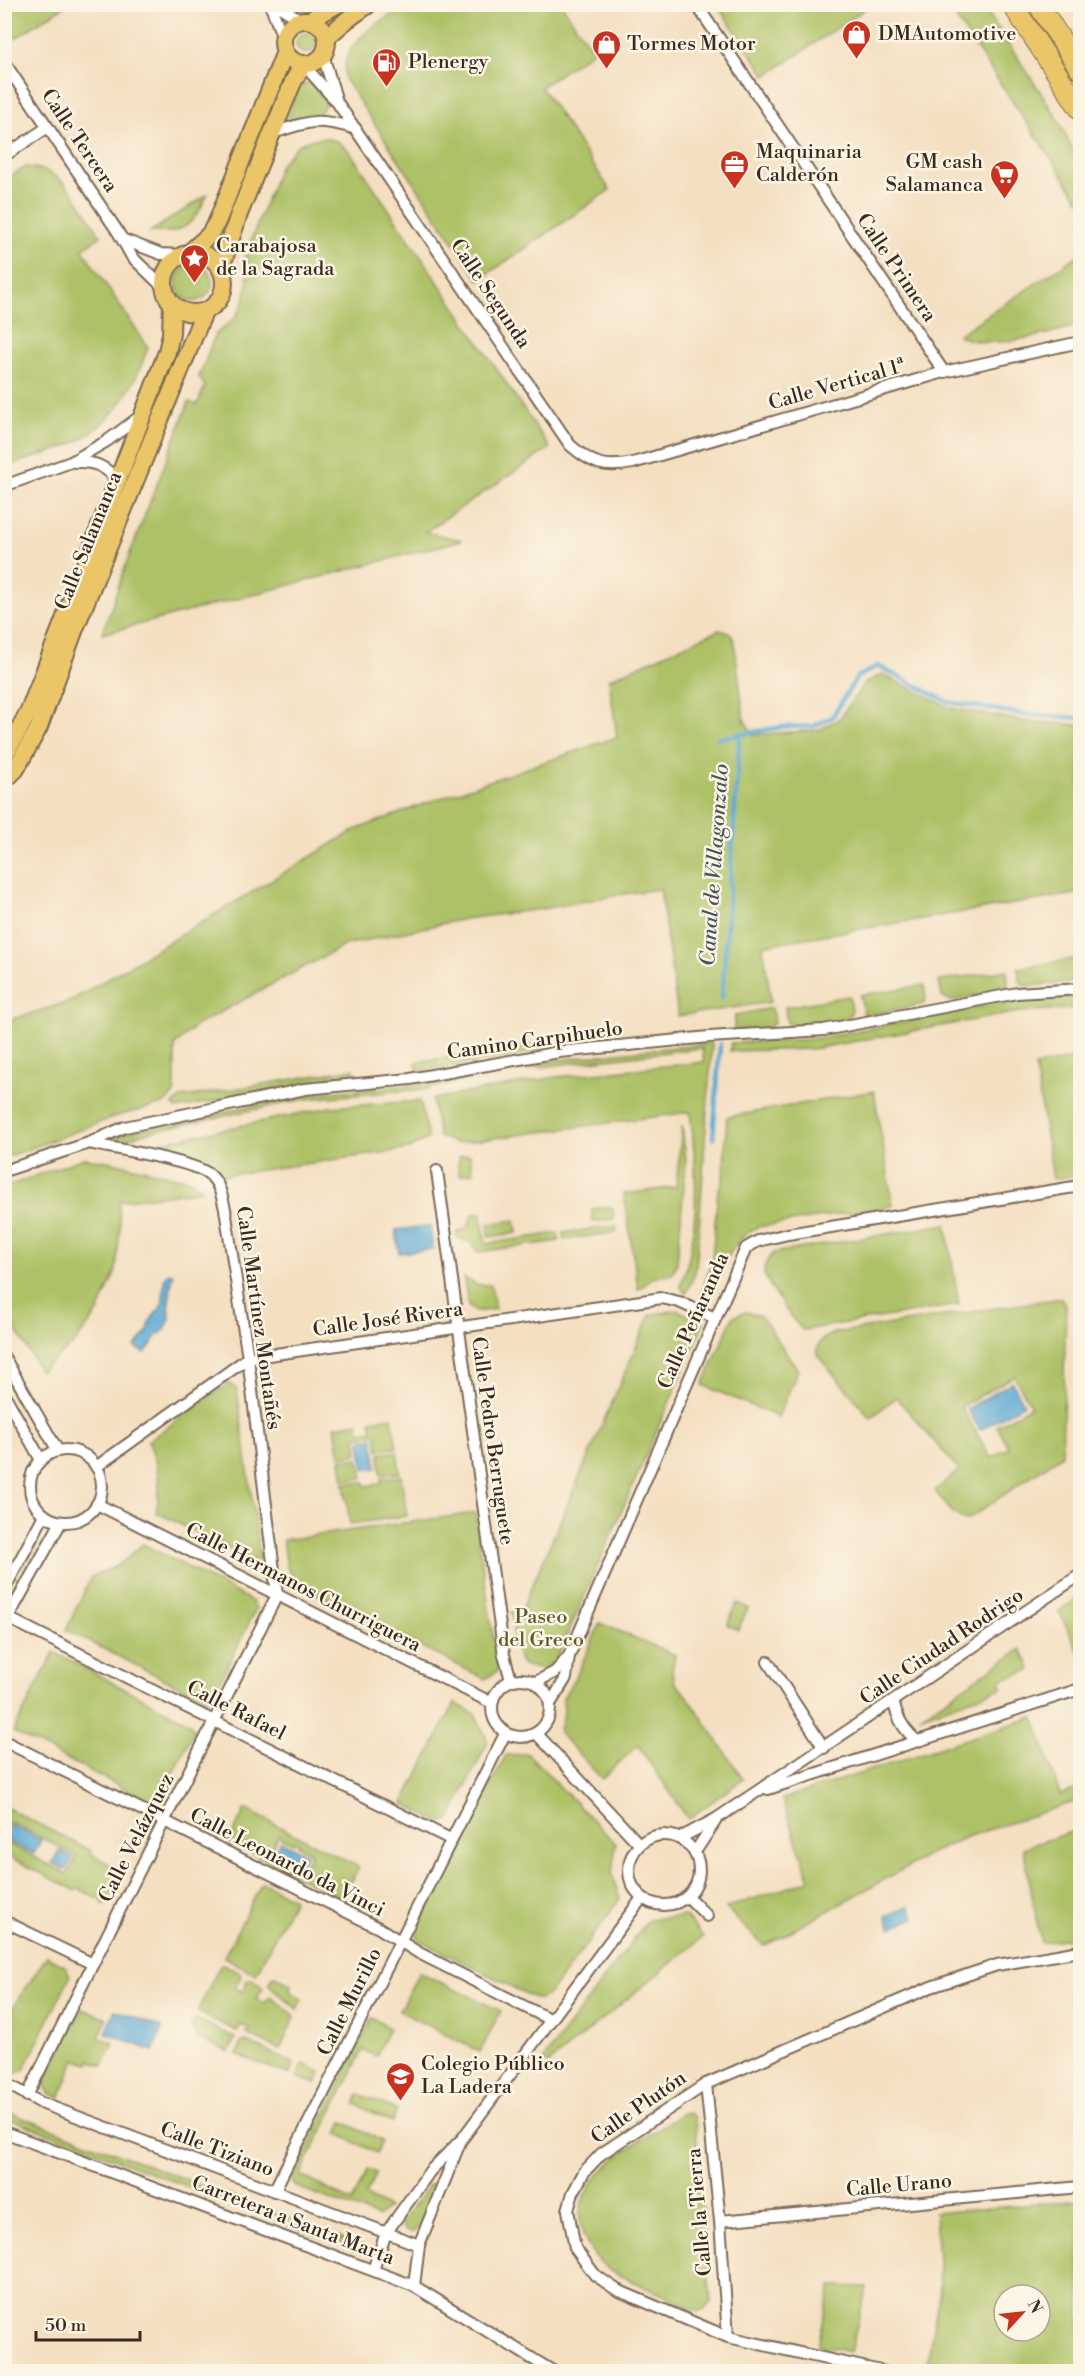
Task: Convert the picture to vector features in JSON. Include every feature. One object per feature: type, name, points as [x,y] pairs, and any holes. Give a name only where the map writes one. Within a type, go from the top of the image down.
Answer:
[{"type":"highway","points":[[1012,4],[1080,110]]},
{"type":"highway","points":[[1038,4],[1080,69]]},
{"type":"main road","points":[[185,253],[204,254],[217,262],[221,268],[225,281],[222,294],[215,305],[204,312],[183,311],[168,296],[165,272],[169,265],[185,253],[209,236],[217,222],[284,45],[289,26],[338,4]]},
{"type":"main road","points":[[327,38],[369,4]]},
{"type":"main road","points":[[284,45],[293,60],[303,64],[315,61],[323,55],[328,45],[321,26],[305,20]]},
{"type":"main road","points":[[221,268],[239,214],[293,82],[303,64]]},
{"type":"main road","name":"Calle Salamanca","points":[[4,781],[16,769],[39,727],[67,629],[117,480],[167,352],[171,334],[168,296]]},
{"type":"main road","name":"Calle Salamanca","points":[[4,757],[29,711],[67,629],[204,312]]},
{"type":"street","points":[[270,4],[284,45]]},
{"type":"street","points":[[275,4],[305,20]]},
{"type":"street","name":"Calle Primera","points":[[696,4],[944,372]]},
{"type":"street","name":"Calle Segunda","points":[[323,55],[337,102]]},
{"type":"street","name":"Calle Tercera","points":[[4,62],[124,240],[132,257],[168,296]]},
{"type":"street","name":"Calle Segunda","points":[[303,64],[337,102],[356,129],[570,445],[586,458],[606,466]]},
{"type":"street","points":[[273,133],[304,123],[328,120],[356,129]]},
{"type":"street","points":[[4,156],[48,127]]},
{"type":"street","points":[[124,240],[161,254],[185,253]]},
{"type":"street","name":"Calle Vertical 1ª","points":[[606,466],[633,463],[944,372],[1080,342]]},
{"type":"street","points":[[4,486],[71,462],[107,441],[142,415]]},
{"type":"street","points":[[71,462],[89,461],[107,468],[117,480]]},
{"type":"street","name":"Camino Carpihuelo","points":[[4,1171],[89,1143],[125,1127],[305,1089],[410,1079],[559,1052],[718,1036],[824,1030],[1017,993],[1080,989]]},
{"type":"street","name":"Calle Martínez Montañés","points":[[89,1143],[193,1165],[210,1174],[219,1186],[225,1209],[248,1358],[277,1595]]},
{"type":"street","name":"Calle Pedro Berruguete","points":[[437,1171],[502,1643],[511,1680]]},
{"type":"street","name":"Calle Peñaranda","points":[[550,1704],[566,1678],[569,1656],[746,1248],[758,1241],[1080,1186]]},
{"type":"street","name":"Calle José Rivera","points":[[96,1467],[248,1358],[662,1298],[679,1302],[715,1318]]},
{"type":"street","points":[[4,1357],[58,1451]]},
{"type":"street","points":[[4,1394],[41,1460]]},
{"type":"street","points":[[58,1451],[71,1451],[84,1455],[96,1467],[100,1477],[101,1491],[97,1504],[88,1515],[75,1521],[61,1522],[44,1515],[34,1503],[30,1488],[32,1473],[41,1460],[58,1451]]},
{"type":"street","name":"Calle Hermanos Churriguera","points":[[97,1504],[492,1703]]},
{"type":"street","points":[[4,1590],[44,1515]]},
{"type":"street","points":[[6,1620],[61,1522]]},
{"type":"street","name":"Calle Ciudad Rodrigo","points":[[680,1838],[716,1819],[759,1791],[1080,1575]]},
{"type":"street","name":"Calle Velázquez","points":[[27,2096],[277,1595]]},
{"type":"street","name":"Calle Rafael","points":[[6,1620],[216,1721],[452,1840]]},
{"type":"street","name":"Calle Peñaranda","points":[[536,1682],[555,1672],[569,1656]]},
{"type":"street","points":[[768,1662],[824,1748]]},
{"type":"street","points":[[524,1678],[536,1682],[545,1691],[550,1704],[547,1720],[536,1732],[526,1736],[516,1736],[506,1732],[497,1725],[493,1714],[492,1703],[496,1693],[502,1685],[511,1680],[524,1678]]},
{"type":"street","points":[[759,1791],[1080,1689]]},
{"type":"street","points":[[893,1701],[902,1725],[917,1741]]},
{"type":"street","name":"Calle Murillo","points":[[274,2191],[506,1732]]},
{"type":"street","points":[[536,1732],[639,1844]]},
{"type":"street","name":"Calle Leonardo da Vinci","points":[[4,1742],[255,1865],[401,1941],[419,1953],[551,2020]]},
{"type":"street","name":"Calle Ciudad Rodrigo","points":[[695,1852],[716,1819]]},
{"type":"street","points":[[659,1834],[669,1834],[680,1838],[695,1852],[699,1867],[697,1883],[688,1897],[674,1905],[657,1905],[642,1899],[632,1887],[628,1872],[630,1856],[639,1844],[659,1834]]},
{"type":"street","points":[[688,1897],[707,1916]]},
{"type":"street","points":[[373,2270],[386,2233],[430,2171],[462,2139],[642,1899]]},
{"type":"street","points":[[4,1921],[93,1964]]},
{"type":"street","name":"Calle Plutón","points":[[885,2372],[728,2337],[617,2290],[596,2275],[575,2248],[568,2210],[573,2193],[584,2172],[601,2154],[706,2084],[931,1987],[997,1965],[1080,1951]]},
{"type":"street","name":"Calle Tiziano","points":[[4,2082],[27,2096],[419,2245]]},
{"type":"street","name":"Calle la Tierra","points":[[706,2084],[720,2221],[728,2337]]},
{"type":"street","name":"Carretera a Santa Marta","points":[[4,2132],[414,2286],[554,2372]]},
{"type":"street","points":[[414,2286],[419,2245],[462,2139]]},
{"type":"street","name":"Calle Urano","points":[[720,2221],[1080,2187]]},
{"type":"green space","points":[[5,4],[66,5],[11,41],[5,32]]},
{"type":"green space","points":[[408,4],[562,5],[593,51],[541,87],[610,190],[479,280],[345,80],[348,54],[355,44],[374,26]]},
{"type":"green space","points":[[717,5],[871,5],[766,76]]},
{"type":"green space","points":[[947,5],[983,5],[1056,116],[1080,164],[1080,201]]},
{"type":"green space","points":[[306,33],[313,36],[316,43],[313,50],[306,53],[299,50],[296,43],[299,36]]},
{"type":"green space","points":[[306,83],[313,84],[326,103],[319,115],[310,115],[290,121],[288,117],[298,89]]},
{"type":"green space","points":[[326,138],[339,142],[350,152],[550,448],[425,532],[462,540],[102,634],[129,556],[189,402],[197,405],[205,386],[199,377],[215,335],[236,317],[244,301],[248,282],[245,256],[280,165],[298,145],[313,139]]},
{"type":"green space","points":[[26,167],[52,174],[71,191],[79,202],[101,236],[82,249],[148,347],[129,390],[121,403],[100,426],[74,443],[5,467],[5,179]]},
{"type":"green space","points":[[207,195],[197,214],[186,226],[171,232],[150,232]]},
{"type":"green space","points":[[1080,254],[1080,325],[1036,337],[1002,342],[971,340],[958,335]]},
{"type":"green space","points":[[194,265],[206,271],[212,283],[206,295],[194,301],[182,295],[176,283],[182,271]]},
{"type":"green space","points":[[719,630],[730,633],[734,640],[744,719],[753,735],[819,730],[840,718],[865,683],[882,674],[950,708],[1025,721],[1080,725],[1080,893],[763,945],[771,1002],[678,1016],[660,889],[542,909],[464,919],[345,945],[197,1025],[175,1045],[175,1093],[163,1104],[117,1116],[5,1158],[5,1021],[69,1002],[355,830],[617,737],[609,679]]},
{"type":"green space","points":[[1080,958],[1080,982],[1024,986],[1020,981],[1018,968]]},
{"type":"green space","points":[[1007,970],[1006,989],[951,1001],[942,997],[939,981]]},
{"type":"green space","points":[[924,985],[926,999],[923,1004],[869,1015],[864,1014],[860,995]]},
{"type":"green space","points":[[849,996],[852,1010],[849,1017],[842,1021],[791,1027],[787,1022],[785,1007]]},
{"type":"green space","points":[[1080,996],[1080,1008],[1019,1012],[812,1049],[730,1051],[731,1043],[813,1039],[1017,1000]]},
{"type":"green space","points":[[772,1008],[774,1023],[769,1028],[734,1030],[735,1015]]},
{"type":"green space","points":[[578,1039],[579,1044],[417,1072],[416,1062]]},
{"type":"green space","points":[[712,1043],[697,1256],[695,1273],[686,1294],[680,1286],[691,1245],[696,1200],[690,1112],[457,1143],[439,1137],[432,1099],[556,1077],[704,1062],[702,1048],[506,1072],[426,1089],[305,1099],[152,1131],[114,1143],[110,1140],[126,1133],[154,1126],[307,1094],[410,1085],[562,1059]]},
{"type":"green space","points":[[1075,1058],[1080,1089],[1080,1175],[1053,1179],[1035,1066]]},
{"type":"green space","points":[[354,1069],[354,1076],[307,1082],[177,1109],[173,1105],[180,1098]]},
{"type":"green space","points":[[874,1091],[893,1206],[758,1227],[748,1232],[733,1248],[709,1299],[700,1301],[712,1258],[718,1190],[723,1181],[727,1117]]},
{"type":"green space","points":[[420,1101],[428,1138],[409,1149],[220,1176],[212,1169],[192,1159],[138,1147],[331,1107]]},
{"type":"green space","points":[[682,1126],[686,1161],[677,1263],[672,1274],[652,1278],[638,1289],[624,1194],[676,1187]]},
{"type":"green space","points":[[470,1155],[473,1173],[459,1175],[460,1156]]},
{"type":"green space","points":[[84,1158],[108,1161],[189,1180],[204,1190],[119,1201],[120,1227],[116,1271],[98,1312],[75,1343],[40,1371],[10,1319],[5,1322],[5,1187]]},
{"type":"green space","points":[[609,1206],[613,1210],[614,1219],[593,1222],[592,1209]]},
{"type":"green space","points":[[481,1213],[486,1244],[558,1233],[559,1241],[478,1252],[470,1242],[458,1238],[457,1233],[467,1228],[473,1214]]},
{"type":"green space","points":[[515,1220],[517,1233],[489,1237],[488,1224]]},
{"type":"green space","points":[[946,1224],[959,1305],[803,1330],[781,1303],[764,1273],[765,1264],[774,1253]]},
{"type":"green space","points":[[616,1226],[617,1232],[564,1240],[563,1233]]},
{"type":"green space","points":[[464,1278],[477,1285],[491,1285],[495,1309],[475,1312],[468,1306]]},
{"type":"green space","points":[[1061,1298],[1066,1305],[1062,1455],[967,1520],[962,1519],[935,1491],[959,1470],[896,1397],[871,1418],[817,1355],[821,1341],[834,1333]],"holes":[[[1014,1376],[1031,1406],[997,1426],[1009,1448],[991,1458],[961,1407]]]},
{"type":"green space","name":"Paseo del Greco","points":[[678,1310],[704,1323],[555,1663],[541,1670],[523,1665],[517,1655],[511,1612],[521,1611],[650,1315]]},
{"type":"green space","points":[[746,1312],[760,1316],[764,1320],[798,1370],[778,1417],[703,1385],[731,1321],[734,1316]]},
{"type":"green space","points":[[4,1368],[40,1432],[35,1434],[5,1379]]},
{"type":"green space","points":[[229,1383],[237,1390],[260,1558],[255,1562],[156,1512],[159,1494],[158,1476],[148,1441]]},
{"type":"green space","points":[[392,1417],[397,1448],[379,1451],[376,1434],[356,1437],[358,1454],[340,1457],[335,1426],[358,1422],[360,1432],[372,1430],[371,1420]]},
{"type":"green space","points":[[397,1452],[400,1473],[381,1475],[380,1454]]},
{"type":"green space","points":[[358,1458],[363,1478],[344,1481],[341,1460]]},
{"type":"green space","points":[[401,1476],[407,1516],[350,1524],[344,1484],[364,1482],[365,1486],[381,1484],[381,1479]]},
{"type":"green space","points":[[475,1513],[498,1671],[485,1679],[295,1583],[287,1567],[283,1540]]},
{"type":"green space","points":[[37,1538],[41,1540],[13,1596],[9,1597],[9,1593]]},
{"type":"green space","points":[[143,1544],[252,1601],[256,1609],[213,1696],[205,1700],[66,1630],[91,1577],[119,1565]]},
{"type":"green space","points":[[1080,1597],[1080,1654],[1059,1611]]},
{"type":"green space","points":[[737,1603],[748,1608],[738,1630],[727,1625]]},
{"type":"green space","points":[[600,1623],[675,1655],[672,1672],[675,1683],[688,1697],[743,1779],[688,1819],[638,1745],[602,1779],[560,1734],[564,1712],[563,1698],[578,1672]]},
{"type":"green space","points":[[1021,1649],[1031,1670],[1000,1680],[1002,1688],[919,1717]]},
{"type":"green space","points":[[54,1652],[190,1723],[194,1731],[160,1798],[151,1802],[13,1732]]},
{"type":"green space","points":[[455,1703],[475,1714],[488,1742],[449,1820],[440,1823],[403,1803]]},
{"type":"green space","points":[[1034,1717],[1060,1795],[1080,1788],[1080,1800],[966,1837],[934,1852],[768,1944],[763,1945],[726,1908],[810,1880],[782,1799]]},
{"type":"green space","points":[[528,1754],[616,1844],[612,1873],[620,1899],[550,1993],[541,1999],[536,1999],[419,1940],[416,1931],[506,1755]]},
{"type":"green space","points":[[5,1807],[91,1851],[90,1854],[121,1870],[125,1868],[105,1905],[103,1901],[79,1889],[76,1891],[5,1855],[5,1842],[67,1874],[77,1856],[10,1822],[5,1832]]},
{"type":"green space","points":[[245,1809],[359,1867],[342,1899],[229,1842]],"holes":[[[278,1836],[293,1843],[295,1841],[297,1845],[311,1853],[302,1872],[268,1855]]]},
{"type":"green space","points":[[1080,1829],[1080,1936],[1041,1943],[1023,1848]]},
{"type":"green space","points":[[262,1882],[294,1899],[256,1974],[224,1957]]},
{"type":"green space","points":[[685,1916],[703,1937],[548,2064],[543,2060],[649,1919]]},
{"type":"green space","points":[[47,1956],[66,1967],[70,1976],[24,2070],[14,2074],[5,2067],[5,2019]]},
{"type":"green space","points":[[223,1964],[240,1973],[241,1976],[235,1988],[243,1992],[247,1980],[252,1979],[263,1988],[256,1999],[264,2003],[271,1996],[295,2016],[280,2050],[247,2034],[249,2028],[241,2025],[237,2031],[199,2013],[198,2010],[220,1965]]},
{"type":"green space","points":[[419,1972],[501,2011],[480,2052],[399,2011]]},
{"type":"green space","points":[[273,1976],[292,1985],[290,1991],[302,1999],[297,2009],[269,1985]]},
{"type":"green space","points":[[82,2009],[107,2018],[99,2038],[114,2043],[103,2066],[91,2060],[89,2064],[75,2059],[60,2098],[49,2094],[44,2083]]},
{"type":"green space","points":[[372,2018],[389,2028],[376,2056],[363,2050],[300,2175],[352,2202],[368,2169],[376,2173],[365,2195],[388,2208],[378,2217],[294,2186],[292,2179]]},
{"type":"green space","points":[[195,2019],[234,2037],[229,2052],[197,2038],[191,2025]]},
{"type":"green space","points":[[245,2041],[291,2062],[293,2065],[290,2075],[237,2055],[241,2043]]},
{"type":"green space","points":[[303,2064],[321,2072],[315,2084],[297,2077]]},
{"type":"green space","points":[[359,2094],[397,2110],[392,2122],[355,2104]]},
{"type":"green space","points":[[5,2097],[13,2103],[10,2113],[363,2246],[360,2252],[5,2117]]},
{"type":"green space","points":[[683,2113],[689,2113],[695,2118],[711,2302],[705,2309],[697,2311],[606,2267],[593,2254],[587,2243],[582,2231],[580,2211],[586,2193],[597,2176],[612,2161]]},
{"type":"green space","points":[[343,2122],[382,2141],[376,2153],[338,2134]]},
{"type":"green space","points":[[430,2184],[434,2184],[436,2188],[422,2224],[413,2232],[406,2231],[402,2228],[402,2221]]},
{"type":"green space","points":[[1080,2200],[1080,2371],[940,2372],[926,2368],[940,2290],[935,2213]]},
{"type":"green space","points":[[831,2286],[867,2287],[850,2352],[818,2345]]},
{"type":"water","points":[[430,1226],[433,1249],[399,1253],[396,1230]]},
{"type":"water","points":[[168,1273],[173,1274],[169,1301],[170,1319],[165,1330],[157,1336],[145,1353],[135,1347],[147,1333],[151,1319],[160,1308],[163,1301],[164,1280]]},
{"type":"water","points":[[1012,1382],[1024,1404],[980,1430],[967,1409]]},
{"type":"water","points":[[373,1438],[377,1468],[364,1470],[360,1440]]},
{"type":"water","points":[[11,1825],[41,1840],[34,1854],[5,1840]]},
{"type":"water","points":[[280,1841],[306,1854],[300,1866],[274,1853]]},
{"type":"water","points":[[59,1850],[73,1857],[66,1870],[52,1863]]},
{"type":"water","points":[[909,1906],[915,1918],[891,1928],[886,1916]]},
{"type":"water","points":[[115,2010],[162,2028],[153,2051],[106,2033]]},
{"type":"waterway","points":[[718,738],[782,727],[814,726],[832,717],[857,677],[878,666],[948,702],[1022,714],[1080,718]]},
{"type":"waterway","name":"Canal de Villagonzalo","points":[[722,999],[740,733]]},
{"type":"waterway","name":"Canal de Villagonzalo","points":[[713,1138],[720,1044]]},
{"type":"place","name":"DMAutomotive","points":[[857,60]]},
{"type":"place","name":"Tormes Motor","points":[[606,70]]},
{"type":"place","name":"Plenergy","points":[[387,88]]},
{"type":"place","name":"Maquinaria Calderón","points":[[735,190]]},
{"type":"place","name":"GM cash Salamanca","points":[[1004,200]]},
{"type":"place","name":"Carabajosa de la Sagrada","points":[[195,284]]},
{"type":"place","name":"Colegio Público La Ladera","points":[[400,2102]]}]
